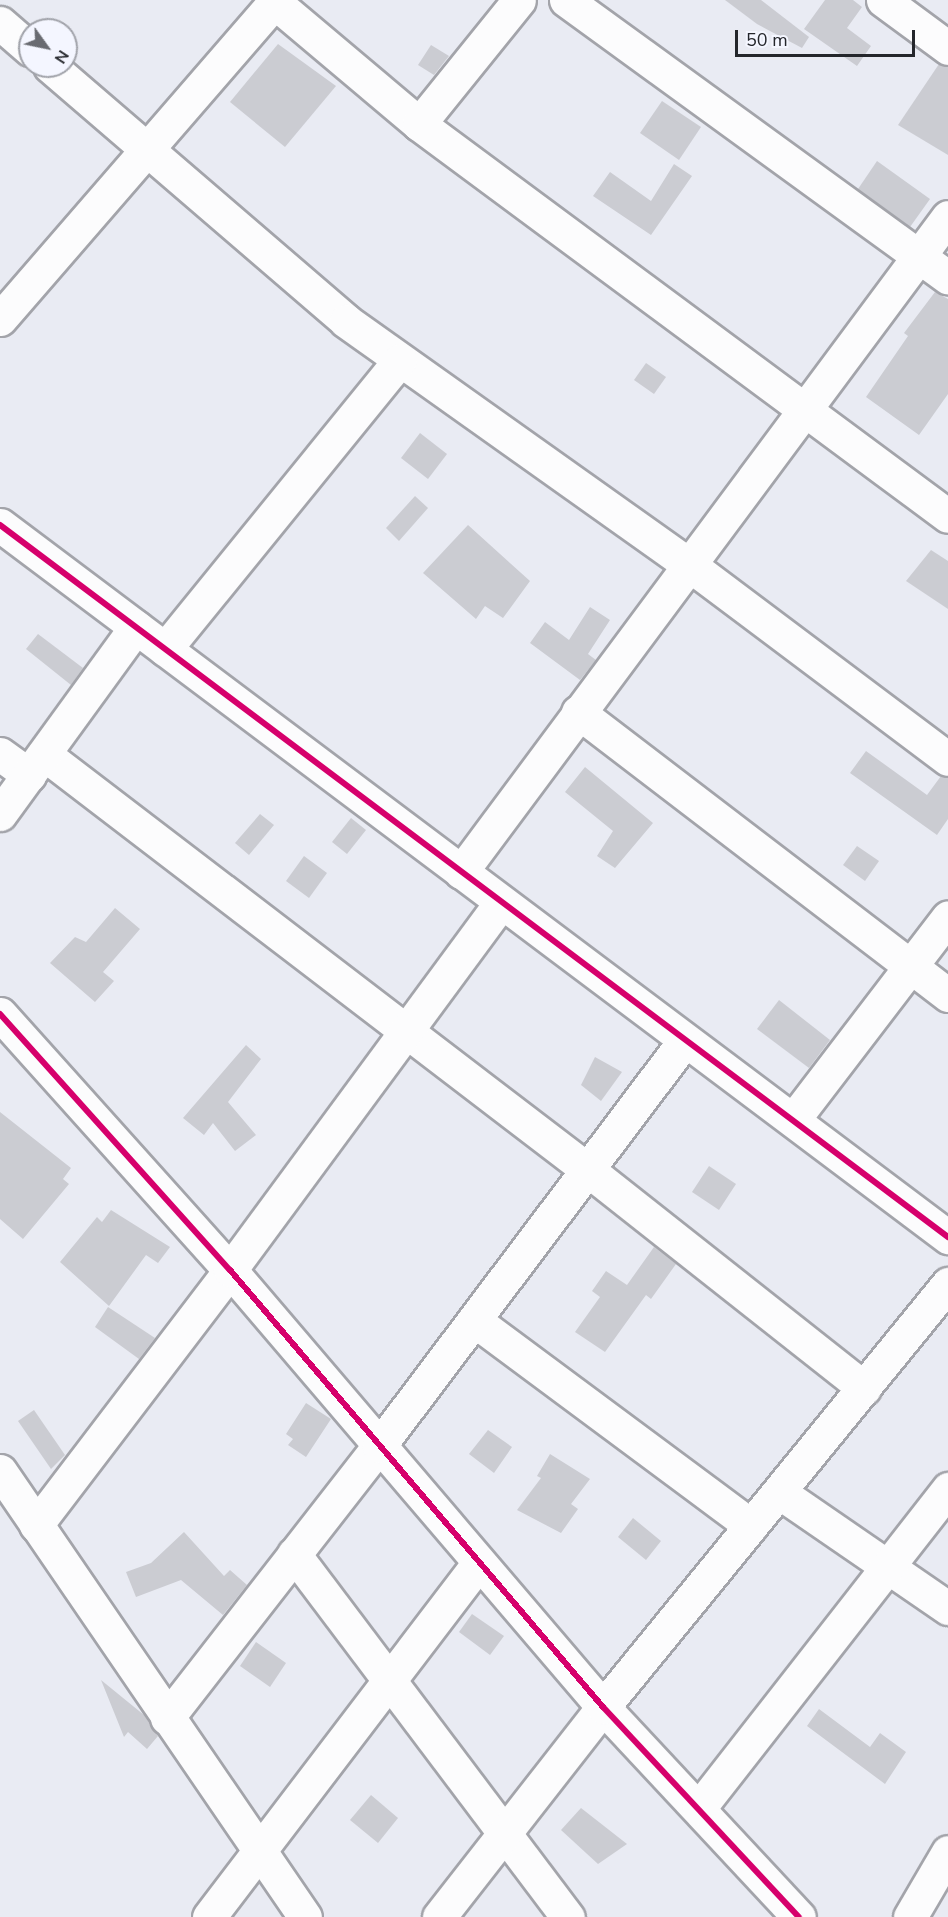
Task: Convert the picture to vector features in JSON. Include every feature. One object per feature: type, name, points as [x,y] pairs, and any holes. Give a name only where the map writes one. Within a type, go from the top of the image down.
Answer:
[{"type":"street","points":[[419,124],[519,0]]},
{"type":"street","points":[[566,0],[948,278]]},
{"type":"street","points":[[883,0],[948,48]]},
{"type":"street","points":[[2,312],[147,151],[274,1],[419,124],[948,516]]},
{"type":"street","points":[[0,22],[18,38]]},
{"type":"street","points":[[64,78],[346,321],[687,563],[948,759]]},
{"type":"street","points":[[461,872],[687,563],[948,217]]},
{"type":"street","points":[[165,649],[400,360]]},
{"type":"street","points":[[0,525],[948,1237]]},
{"type":"street","points":[[0,814],[136,627]]},
{"type":"street","points":[[578,712],[948,995]]},
{"type":"street","points":[[0,754],[37,764],[405,1031],[588,1170],[864,1388]]},
{"type":"street","points":[[36,1525],[230,1270],[501,902]]},
{"type":"street","points":[[793,1120],[948,917]]},
{"type":"street","points":[[0,1014],[230,1270],[603,1707],[799,1917]]},
{"type":"street","points":[[166,1718],[379,1446],[685,1040]]},
{"type":"street","points":[[440,1917],[603,1707],[948,1284]]},
{"type":"street","points":[[474,1320],[751,1526]]},
{"type":"street","points":[[0,1471],[166,1718],[305,1917]]},
{"type":"street","points":[[699,1808],[948,1489]]},
{"type":"street","points":[[779,1492],[948,1608]]},
{"type":"street","points":[[294,1554],[568,1917]]},
{"type":"street","points":[[209,1917],[479,1563]]},
{"type":"street","points":[[910,1917],[948,1852]]},
{"type":"building","points":[[725,0],[761,0],[809,37],[802,48],[757,24]]},
{"type":"building","points":[[825,0],[853,0],[862,7],[847,28],[871,46],[857,66],[804,29]]},
{"type":"building","points":[[278,44],[336,86],[285,147],[230,102]]},
{"type":"building","points":[[431,45],[449,56],[434,75],[418,65]]},
{"type":"building","points":[[939,64],[948,66],[948,155],[898,125]]},
{"type":"building","points":[[662,101],[701,127],[679,160],[640,133]]},
{"type":"building","points":[[877,161],[930,199],[910,227],[858,189]]},
{"type":"building","points":[[674,164],[692,176],[651,235],[593,196],[610,172],[651,201]]},
{"type":"building","points":[[935,292],[948,299],[948,394],[919,435],[866,397],[908,336],[904,333]]},
{"type":"building","points":[[646,363],[666,377],[654,394],[634,380]]},
{"type":"building","points":[[420,433],[447,454],[428,479],[401,458]]},
{"type":"building","points":[[415,496],[428,508],[399,541],[386,528]]},
{"type":"building","points":[[468,525],[530,581],[503,618],[485,606],[476,619],[423,573]]},
{"type":"building","points":[[931,550],[948,561],[948,609],[906,581]]},
{"type":"building","points":[[590,607],[610,620],[588,654],[596,660],[580,680],[530,643],[545,622],[569,640]]},
{"type":"building","points":[[38,634],[83,668],[71,685],[26,649]]},
{"type":"building","points":[[866,751],[927,795],[941,776],[948,777],[948,819],[937,835],[850,773]]},
{"type":"building","points":[[585,767],[653,823],[615,868],[597,856],[613,831],[565,792]]},
{"type":"building","points":[[260,814],[274,825],[249,855],[235,843]]},
{"type":"building","points":[[351,818],[366,830],[347,854],[332,842]]},
{"type":"building","points":[[857,846],[879,861],[865,881],[843,865]]},
{"type":"building","points":[[304,856],[327,873],[309,898],[286,881]]},
{"type":"building","points":[[115,908],[140,929],[103,972],[114,981],[95,1002],[50,963],[75,937],[86,942]]},
{"type":"building","points":[[779,1000],[830,1040],[809,1068],[757,1029]]},
{"type":"building","points":[[246,1045],[261,1059],[228,1102],[256,1135],[235,1151],[213,1123],[204,1135],[183,1118]]},
{"type":"building","points":[[595,1057],[622,1072],[601,1101],[581,1085]]},
{"type":"building","points":[[0,1112],[71,1168],[63,1179],[69,1184],[23,1239],[0,1219]]},
{"type":"building","points":[[709,1166],[736,1184],[719,1210],[692,1192]]},
{"type":"building","points":[[111,1210],[170,1247],[158,1263],[146,1255],[109,1306],[60,1262],[97,1217],[102,1222]]},
{"type":"building","points":[[654,1247],[676,1264],[651,1299],[646,1295],[605,1352],[575,1332],[600,1297],[592,1291],[606,1271],[627,1285]]},
{"type":"building","points":[[108,1307],[155,1338],[139,1359],[95,1327]]},
{"type":"building","points":[[306,1403],[331,1419],[306,1457],[288,1445],[293,1439],[286,1434]]},
{"type":"building","points":[[34,1410],[65,1455],[51,1469],[18,1421]]},
{"type":"building","points":[[488,1430],[512,1447],[494,1473],[469,1454]]},
{"type":"building","points":[[550,1454],[590,1479],[571,1504],[578,1509],[561,1533],[517,1510],[541,1478],[537,1476]]},
{"type":"building","points":[[633,1518],[661,1541],[646,1560],[618,1537]]},
{"type":"building","points":[[184,1532],[224,1576],[230,1570],[247,1585],[223,1615],[181,1580],[136,1597],[126,1572],[151,1563]]},
{"type":"building","points":[[472,1614],[504,1636],[490,1655],[459,1632]]},
{"type":"building","points":[[256,1642],[286,1663],[270,1687],[240,1666]]},
{"type":"building","points":[[101,1680],[144,1715],[158,1736],[147,1749],[128,1732],[124,1737]]},
{"type":"building","points":[[819,1709],[870,1747],[880,1733],[906,1752],[885,1784],[807,1726]]},
{"type":"building","points":[[371,1795],[398,1818],[378,1843],[350,1820]]},
{"type":"building","points":[[581,1808],[627,1844],[598,1864],[561,1830]]},
{"type":"cycle path","points":[[0,525],[948,1237]]},
{"type":"cycle path","points":[[0,1014],[230,1270],[603,1707],[799,1917]]}]
